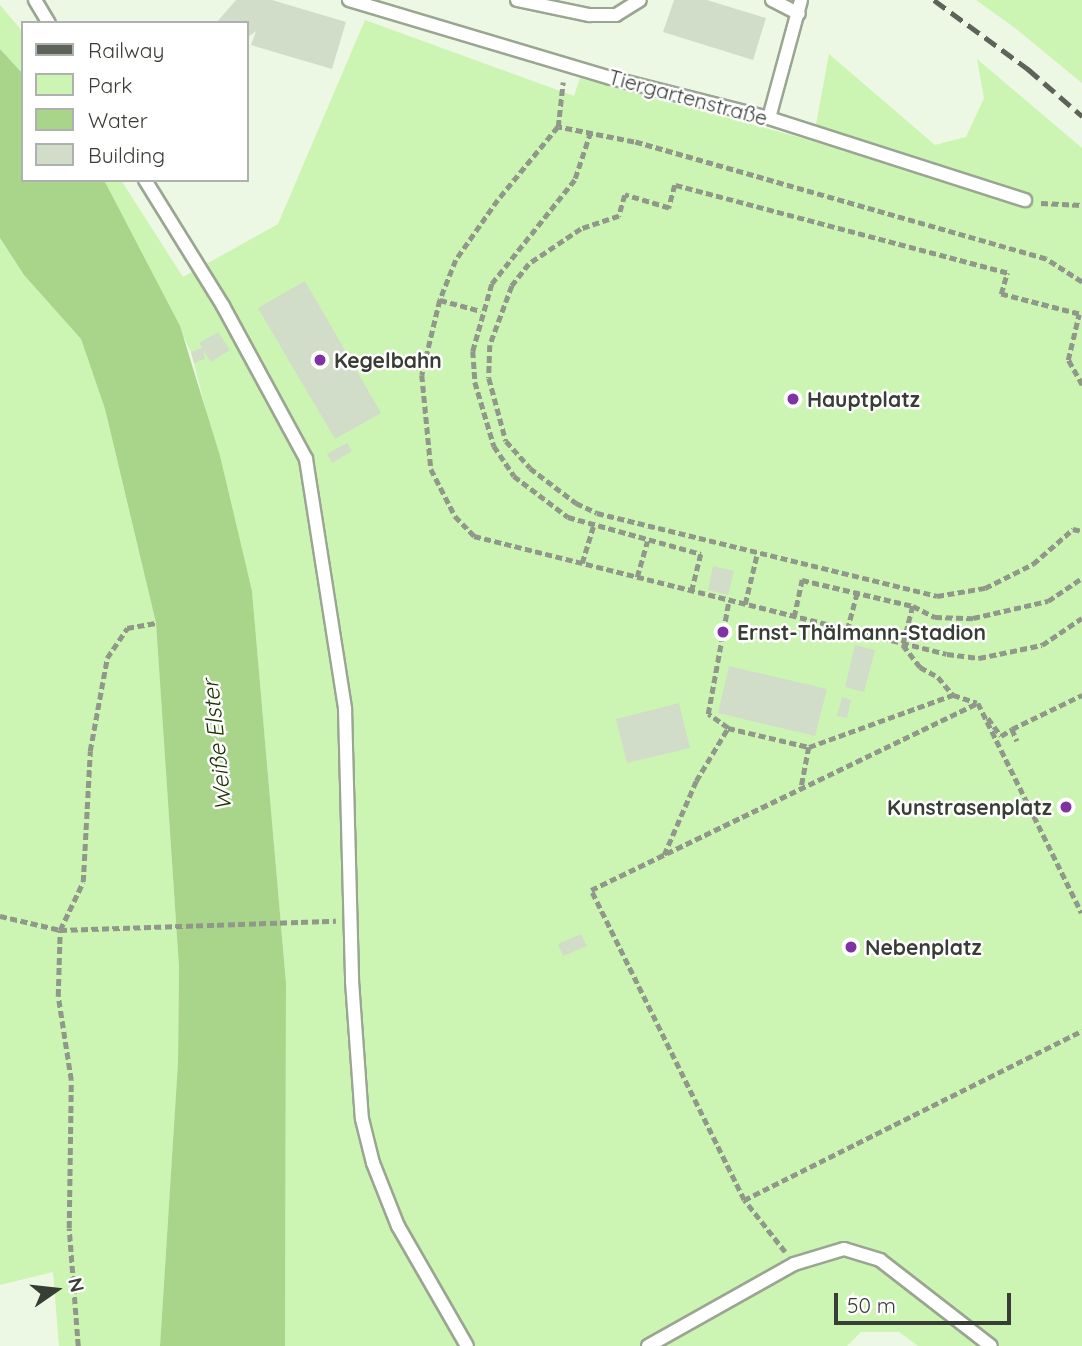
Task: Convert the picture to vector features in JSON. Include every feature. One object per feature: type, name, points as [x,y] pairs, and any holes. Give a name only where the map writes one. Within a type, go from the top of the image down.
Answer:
[{"type":"lane","points":[[35,0],[48,21]]},
{"type":"lane","name":"Tiergartenstraße","points":[[349,0],[568,64],[769,118],[1025,200]]},
{"type":"lane","points":[[517,0],[589,15],[616,15],[640,0]]},
{"type":"lane","points":[[772,0],[799,14]]},
{"type":"lane","points":[[769,118],[791,26],[799,14],[801,0]]},
{"type":"lane","points":[[146,182],[223,306],[306,459],[345,709],[352,981],[362,1119],[373,1163],[398,1226],[467,1346]]},
{"type":"lane","points":[[649,1346],[794,1264],[844,1250],[880,1260],[991,1346]]},
{"type":"path","points":[[568,64],[558,127],[474,233],[456,260],[440,300],[422,375],[425,430],[431,469],[455,516],[474,536],[947,654],[989,657],[1042,645],[1082,618]]},
{"type":"path","points":[[558,127],[591,132],[1046,259],[1082,282]]},
{"type":"path","points":[[591,132],[575,180],[513,255],[481,311],[473,351],[475,382],[494,446],[514,476],[568,517],[593,527],[701,554],[692,591]]},
{"type":"path","points":[[1082,384],[1068,360],[1079,314],[1002,294],[1007,274],[674,185],[669,208],[625,195],[619,216],[581,229],[549,249],[512,286],[490,345],[489,378],[506,441],[530,468],[576,503],[597,513],[937,596],[985,588],[1033,564],[1073,529],[1082,531]]},
{"type":"path","points":[[1025,200],[1082,205]]},
{"type":"path","points":[[440,300],[481,311]]},
{"type":"path","points":[[582,563],[593,527]]},
{"type":"path","points":[[637,577],[647,541]]},
{"type":"path","points":[[745,604],[757,554]]},
{"type":"path","points":[[794,617],[803,580],[913,606],[935,617],[972,618],[1013,612],[1048,601],[1082,578]]},
{"type":"path","points":[[847,630],[857,593]]},
{"type":"path","points":[[729,600],[708,714],[728,727],[809,747],[953,695]]},
{"type":"path","points":[[913,606],[904,645],[919,667],[938,677],[953,695],[978,703],[1000,736],[1082,695]]},
{"type":"path","points":[[78,1346],[69,1228],[71,1080],[58,996],[60,930],[83,882],[90,751],[107,658],[127,628],[156,623]]},
{"type":"path","points":[[794,1264],[744,1200],[591,890],[978,703]]},
{"type":"path","points":[[978,703],[1082,913]]},
{"type":"path","points":[[664,856],[696,781],[728,727]]},
{"type":"path","points":[[1012,729],[1017,741]]},
{"type":"path","points":[[801,789],[809,747]]},
{"type":"path","points":[[0,916],[60,930],[340,921]]},
{"type":"path","points":[[744,1200],[1082,1031]]},
{"type":"green space","points":[[976,0],[1082,0],[1082,83],[1015,28]]},
{"type":"green space","points":[[0,5],[21,30],[21,72],[0,49]]},
{"type":"green space","name":"Ernst-Thälmann-Stadion","points":[[365,20],[574,96],[580,78],[813,141],[829,54],[935,145],[966,137],[984,98],[977,59],[1082,148],[1082,1346],[918,1346],[899,1332],[861,1332],[847,1346],[285,1346],[286,983],[252,591],[191,352],[105,182],[122,182],[183,277],[278,224]]},
{"type":"green space","points":[[0,238],[24,275],[81,339],[105,409],[156,623],[179,967],[178,1062],[160,1346],[59,1346],[53,1272],[0,1285]]},
{"type":"water","name":"Weiße Elster","points":[[0,49],[21,72],[21,182],[105,182],[180,326],[220,456],[252,591],[286,983],[285,1346],[160,1346],[178,1062],[179,967],[156,623],[105,409],[81,339],[24,275],[0,238]]},
{"type":"building","points":[[236,0],[272,0],[346,22],[332,69],[251,45],[256,31],[248,37],[248,21],[218,21]]},
{"type":"building","points":[[674,0],[707,0],[766,18],[753,60],[663,32]]},
{"type":"building","name":"Kegelbahn","points":[[305,281],[381,413],[335,439],[258,308]]},
{"type":"building","points":[[218,332],[230,350],[211,362],[203,350],[205,359],[194,363],[191,352],[202,348],[199,343]]},
{"type":"building","points":[[347,443],[352,451],[332,463],[327,454]]},
{"type":"building","points":[[713,566],[734,571],[728,595],[708,590]]},
{"type":"building","points":[[855,645],[875,650],[864,692],[845,687]]},
{"type":"building","points":[[729,666],[827,689],[815,736],[718,713]]},
{"type":"building","points":[[842,697],[851,700],[847,718],[837,716]]},
{"type":"building","points":[[679,703],[690,748],[627,763],[616,719]]},
{"type":"building","points":[[581,934],[587,946],[563,956],[558,944]]},
{"type":"railway","points":[[934,0],[1028,69],[1082,116]]},
{"type":"place","name":"Kegelbahn","points":[[320,360]]},
{"type":"place","name":"Hauptplatz","points":[[793,399]]},
{"type":"place","name":"Ernst-Thälmann-Stadion","points":[[723,632]]},
{"type":"place","name":"Kunstrasenplatz","points":[[1066,807]]},
{"type":"place","name":"Nebenplatz","points":[[851,947]]}]
